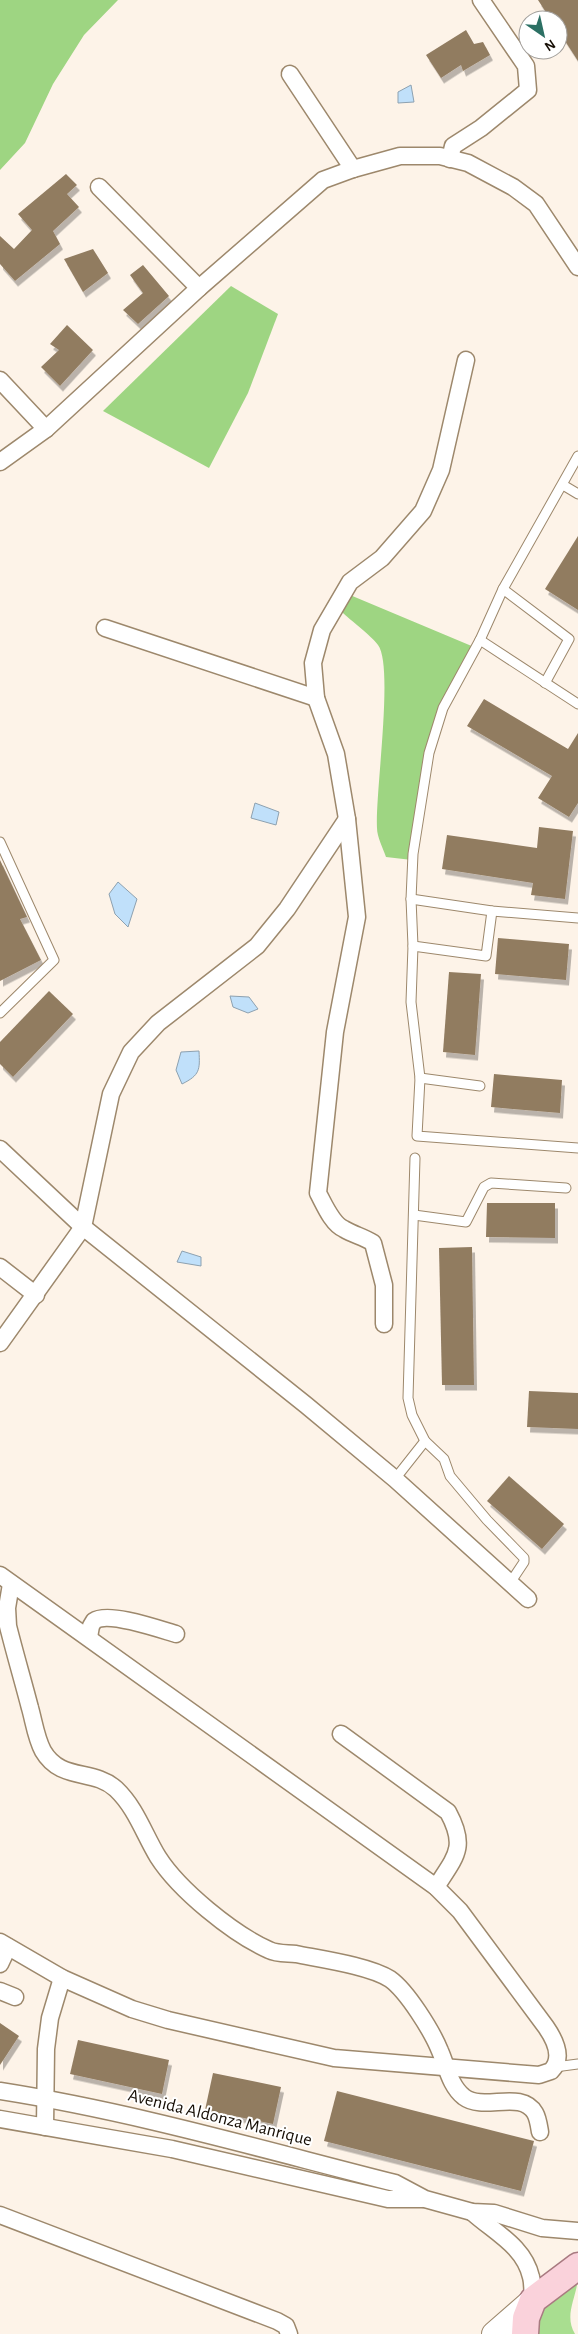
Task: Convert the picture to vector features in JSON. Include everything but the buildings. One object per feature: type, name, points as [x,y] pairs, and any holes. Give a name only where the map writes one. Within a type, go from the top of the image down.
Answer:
[{"type":"main road","points":[[525,2334],[526,2318],[533,2300],[578,2266]]},
{"type":"street","points":[[450,159],[453,146],[481,128],[528,90],[526,66],[481,0]]},
{"type":"street","points":[[290,74],[353,169]]},
{"type":"street","points":[[0,462],[46,429],[199,288],[323,180],[353,169],[400,156],[440,156],[468,163],[513,187],[536,204],[578,267]]},
{"type":"street","points":[[99,187],[199,288]]},
{"type":"street","points":[[384,1324],[384,1285],[373,1243],[359,1235],[342,1229],[318,1193],[335,1032],[357,917],[347,819],[336,754],[316,698],[313,663],[322,630],[350,582],[382,558],[405,534],[423,511],[441,470],[466,360]]},
{"type":"street","points":[[0,380],[46,429]]},
{"type":"street","points":[[105,628],[316,698]]},
{"type":"street","points":[[0,1343],[83,1227],[111,1094],[131,1052],[158,1023],[257,946],[286,909],[347,819]]},
{"type":"street","points":[[0,1149],[83,1227],[306,1405],[395,1479],[528,1599]]},
{"type":"street","points":[[0,1267],[36,1295]]},
{"type":"street","points":[[0,1964],[4,1945],[62,1978],[132,2008],[168,2020],[334,2058],[539,2075],[551,2071],[555,2067],[558,2055],[550,2032],[470,1923],[436,1887],[89,1637],[5,1579]]},
{"type":"street","points":[[5,1579],[8,1626],[39,1742],[51,1761],[71,1774],[100,1779],[113,1787],[133,1809],[159,1858],[182,1887],[242,1935],[271,1951],[371,1970],[391,1980],[404,1992],[432,2033],[455,2089],[470,2101],[498,2103],[515,2101],[528,2104],[536,2114],[540,2132]]},
{"type":"street","points":[[89,1637],[94,1621],[106,1618],[122,1620],[176,1634]]},
{"type":"street","points":[[341,1734],[448,1812],[457,1829],[458,1843],[454,1858],[436,1887]]},
{"type":"street","points":[[45,2127],[46,2049],[50,2018],[62,1978]]},
{"type":"street","points":[[0,1991],[16,1997]]},
{"type":"street","name":"Avenida Aldonza Manrique","points":[[0,2091],[44,2098],[178,2126],[395,2183],[425,2199],[472,2212],[494,2213],[542,2228],[578,2231]]},
{"type":"street","name":"Avenida Aldonza Manrique","points":[[0,2119],[172,2149],[388,2199],[425,2199]]},
{"type":"street","name":"Avenida Aldonza Manrique","points":[[472,2212],[489,2227],[499,2232],[522,2254],[531,2277],[533,2300]]},
{"type":"street","points":[[0,2215],[277,2321],[286,2326],[289,2334]]},
{"type":"street","points":[[494,2334],[533,2300]]},
{"type":"lane","points":[[578,456],[503,590],[480,640],[443,708],[429,753],[413,854],[411,899],[413,946],[411,1002],[420,1078],[417,1136],[578,1148]]},
{"type":"lane","points":[[563,485],[578,494]]},
{"type":"lane","points":[[503,590],[569,639],[545,683]]},
{"type":"lane","points":[[480,640],[578,704]]},
{"type":"lane","points":[[0,842],[54,960],[0,1013]]},
{"type":"lane","points":[[411,899],[492,911],[578,918]]},
{"type":"lane","points":[[413,946],[486,956],[492,911]]},
{"type":"lane","points":[[420,1078],[480,1086]]},
{"type":"lane","points":[[415,1158],[408,1398],[412,1415],[425,1441],[444,1460],[450,1476],[487,1520],[524,1558],[524,1562],[510,1583]]},
{"type":"lane","points":[[414,1215],[466,1222],[484,1187],[491,1183],[566,1188]]},
{"type":"lane","points":[[395,1479],[425,1441]]},
{"type":"lane","points":[[555,2067],[578,2064]]},
{"type":"green space","points":[[0,0],[118,0],[84,35],[53,84],[25,143],[0,170]]},
{"type":"green space","points":[[231,286],[278,314],[248,393],[209,468],[103,411]]},
{"type":"green space","points":[[350,595],[474,647],[442,722],[427,774],[412,860],[386,857],[378,835],[377,811],[384,703],[382,657],[375,641],[341,611]]},
{"type":"green space","points":[[578,2275],[570,2319],[575,2334],[534,2334],[539,2312]]},
{"type":"water","points":[[411,85],[414,102],[398,103],[398,92]]},
{"type":"water","points":[[255,803],[279,812],[276,825],[251,818]]},
{"type":"water","points":[[118,882],[137,899],[128,927],[115,914],[109,894]]},
{"type":"water","points":[[230,996],[249,997],[258,1009],[248,1013],[233,1007]]},
{"type":"water","points":[[199,1051],[199,1067],[196,1075],[182,1084],[176,1070],[181,1052]]},
{"type":"water","points":[[182,1251],[201,1257],[201,1266],[177,1262]]}]
